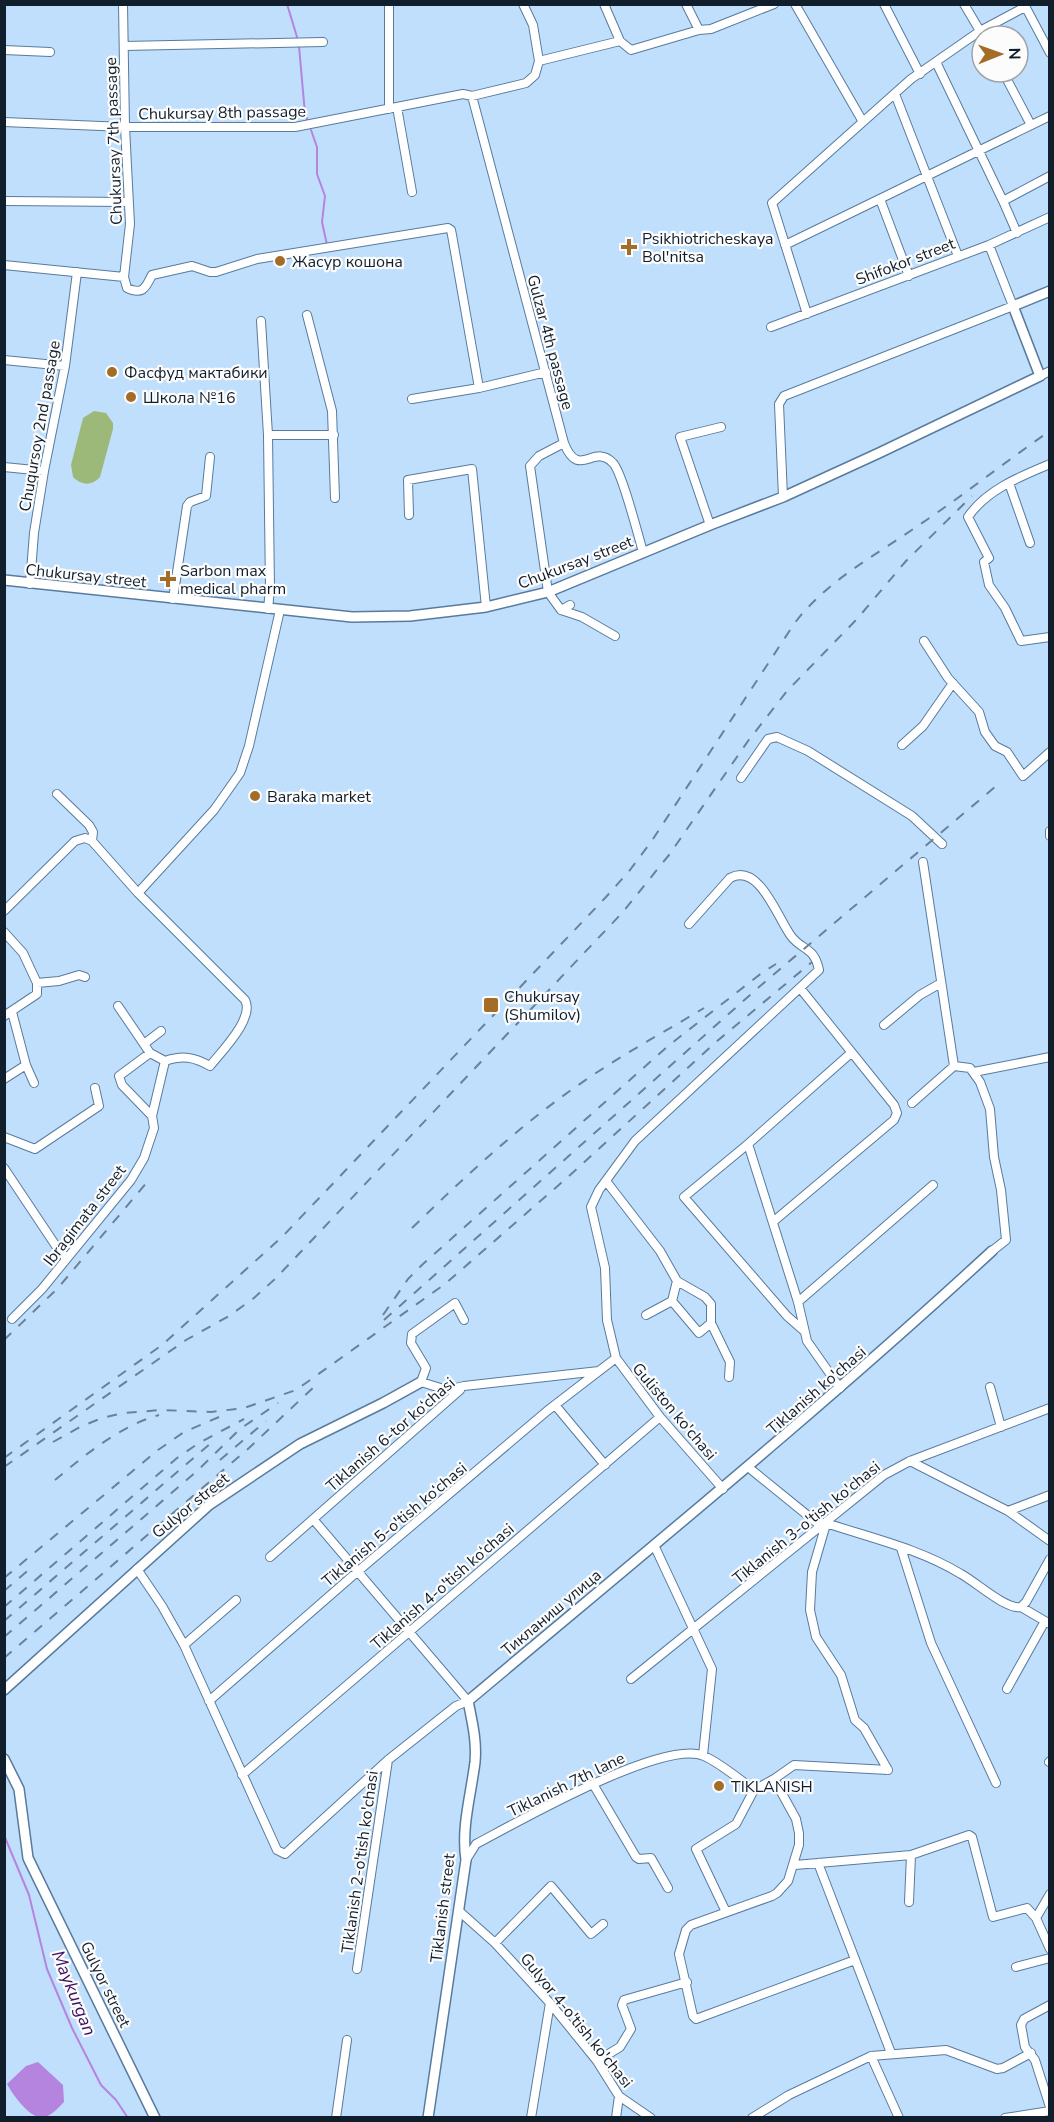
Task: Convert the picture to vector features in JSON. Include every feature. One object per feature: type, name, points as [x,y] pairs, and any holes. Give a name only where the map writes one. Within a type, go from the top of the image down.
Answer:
[{"type":"street","name":"Chukursay 7th passage","points":[[123,4],[128,202],[128,251],[124,277]]},
{"type":"street","points":[[389,4],[393,108],[412,192]]},
{"type":"street","points":[[523,4],[533,25],[539,61],[620,41]]},
{"type":"street","points":[[604,4],[620,41],[632,50],[699,30],[711,29],[772,5]]},
{"type":"street","points":[[686,4],[699,30]]},
{"type":"street","points":[[795,4],[863,122]]},
{"type":"street","points":[[884,4],[920,74]]},
{"type":"street","points":[[964,4],[976,24]]},
{"type":"street","points":[[996,24],[1024,6],[1050,53]]},
{"type":"street","points":[[807,314],[772,203],[895,94],[936,62],[970,41]]},
{"type":"street","points":[[124,46],[323,42]]},
{"type":"street","points":[[4,51],[50,52]]},
{"type":"street","name":"Chukursay 8th passage","points":[[4,122],[125,127],[295,127],[463,94],[472,96],[526,83],[535,75],[539,61]]},
{"type":"street","points":[[936,62],[1017,233]]},
{"type":"street","points":[[1009,84],[1031,125]]},
{"type":"street","points":[[895,94],[958,256]]},
{"type":"street","name":"Gulzar 4th passage","points":[[472,96],[564,443]]},
{"type":"street","points":[[785,245],[1050,116]]},
{"type":"street","points":[[1003,201],[1050,176]]},
{"type":"street","points":[[880,199],[909,276]]},
{"type":"street","points":[[4,201],[128,202]]},
{"type":"street","name":"Shifokor street","points":[[771,327],[989,245],[1050,217]]},
{"type":"street","points":[[4,265],[124,277],[125,285],[130,290],[144,289],[152,275],[192,266],[216,272],[257,259],[448,228],[451,230],[479,388]]},
{"type":"street","points":[[989,245],[1040,376]]},
{"type":"street","name":"Chuqursoy 2nd passage","points":[[30,584],[34,533],[65,366],[77,272]]},
{"type":"street","points":[[783,497],[779,404],[784,396],[1050,291]]},
{"type":"street","points":[[307,315],[332,411],[334,498]]},
{"type":"street","points":[[261,321],[268,435],[270,589],[268,609]]},
{"type":"street","points":[[4,360],[65,366]]},
{"type":"street","name":"Chukursay street","points":[[4,580],[371,618],[486,608],[548,592],[783,497],[1050,371]]},
{"type":"street","points":[[412,399],[479,388],[546,372]]},
{"type":"street","points":[[710,525],[680,437],[721,427]]},
{"type":"street","points":[[268,435],[334,435]]},
{"type":"street","points":[[615,636],[582,617],[561,610],[548,592],[530,466],[539,456],[564,443],[568,454],[573,459],[580,461],[598,456],[606,457],[617,467],[643,552]]},
{"type":"street","points":[[173,599],[187,506],[190,502],[206,496],[210,457]]},
{"type":"street","points":[[1050,464],[1009,483],[976,505],[968,517],[989,558],[984,562],[989,585],[1005,608],[1021,641],[1050,637]]},
{"type":"street","points":[[4,467],[44,471]]},
{"type":"street","points":[[409,515],[408,480],[472,469],[486,608]]},
{"type":"street","points":[[1009,483],[1030,543]]},
{"type":"street","points":[[561,610],[570,605]]},
{"type":"street","points":[[138,893],[214,810],[240,773],[249,746],[280,610]]},
{"type":"street","points":[[924,641],[953,683],[979,712],[985,732],[995,746],[1007,752],[1023,776],[1050,752]]},
{"type":"street","points":[[902,745],[923,726],[953,683]]},
{"type":"street","points":[[741,778],[768,739],[777,736],[808,751],[912,816],[942,844]]},
{"type":"street","points":[[57,794],[91,828],[92,841]]},
{"type":"street","points":[[1050,831],[1050,836]]},
{"type":"street","points":[[4,911],[75,841],[85,838],[92,841],[138,893],[249,1006],[236,1033],[210,1066],[186,1057],[165,1061],[150,1053],[118,1006]]},
{"type":"street","points":[[923,862],[954,1066]]},
{"type":"street","name":"Guliston ko'chasi","points":[[689,924],[730,878],[738,874],[747,875],[763,889],[792,938],[817,958],[819,970],[635,1141],[608,1177],[591,1207],[605,1268],[607,1320],[616,1358],[660,1417],[723,1489]]},
{"type":"street","points":[[4,932],[23,953],[37,983],[37,994],[8,1014],[34,1083]]},
{"type":"street","points":[[37,983],[59,981],[79,975],[85,977]]},
{"type":"street","points":[[884,1025],[920,995],[941,983]]},
{"type":"street","points":[[774,1221],[894,1120],[897,1113],[894,1105],[800,987]]},
{"type":"street","points":[[144,1044],[161,1030]]},
{"type":"street","points":[[150,1053],[119,1076],[119,1080],[152,1116]]},
{"type":"street","points":[[803,1330],[786,1316],[684,1197],[851,1053]]},
{"type":"street","points":[[974,1072],[1050,1057]]},
{"type":"street","name":"Ibragimаta street","points":[[12,1319],[42,1289],[144,1158],[154,1128],[152,1116],[165,1061]]},
{"type":"street","points":[[4,1079],[26,1065]]},
{"type":"street","points":[[912,1102],[954,1066],[970,1068],[980,1082],[990,1109],[994,1157],[1001,1190],[1006,1240],[992,1251]]},
{"type":"street","points":[[4,1137],[35,1149],[99,1106],[95,1088]]},
{"type":"street","points":[[748,1144],[798,1302],[803,1330],[810,1346],[840,1388]]},
{"type":"street","points":[[4,1168],[66,1258]]},
{"type":"street","points":[[608,1177],[660,1251],[677,1281],[705,1297],[711,1304],[711,1323],[730,1362],[729,1377]]},
{"type":"street","points":[[798,1302],[933,1185]]},
{"type":"street","name":"Tiklanish ko'chasi","points":[[654,1545],[723,1489],[898,1338],[992,1251]]},
{"type":"street","points":[[645,1315],[672,1301],[677,1281]]},
{"type":"street","points":[[672,1301],[699,1333],[711,1323]]},
{"type":"street","points":[[464,1320],[455,1303],[412,1334],[411,1343],[426,1368],[421,1382],[447,1390],[465,1386]]},
{"type":"street","points":[[599,1371],[616,1358]]},
{"type":"street","name":"Tiklanish 6-tor ko‘chasi","points":[[270,1557],[465,1386],[599,1371]]},
{"type":"street","name":"Tiklanish 5-o'tish ko‘chasi","points":[[208,1701],[357,1572],[555,1405],[599,1371]]},
{"type":"street","name":"Gulyor street","points":[[4,1690],[209,1505],[300,1444],[421,1382]]},
{"type":"street","points":[[990,1387],[1001,1427]]},
{"type":"street","points":[[555,1405],[604,1464]]},
{"type":"street","name":"Tiklanish 3-o'tish ko'chasi","points":[[632,1679],[884,1475],[910,1461],[1050,1408]]},
{"type":"street","name":"Tiklanish 4-o'tish ko‘chasi","points":[[242,1775],[660,1417]]},
{"type":"street","points":[[910,1461],[1008,1511],[1050,1541]]},
{"type":"street","points":[[748,1467],[817,1523],[826,1523],[920,1553],[961,1573],[1007,1604],[1017,1608],[1021,1607],[1047,1622],[1007,1689]]},
{"type":"street","points":[[1008,1511],[1050,1494]]},
{"type":"street","points":[[313,1519],[468,1701]]},
{"type":"street","points":[[726,1912],[696,1849],[736,1824],[754,1790],[794,1765],[888,1770],[864,1728],[855,1720],[840,1675],[816,1637],[810,1610],[812,1572],[826,1523]]},
{"type":"street","points":[[654,1545],[712,1669],[703,1755],[754,1790]]},
{"type":"street","name":"Тикланиш улица","points":[[468,1701],[654,1545]]},
{"type":"street","points":[[902,1548],[931,1643],[996,1783]]},
{"type":"street","points":[[1021,1607],[1050,1559]]},
{"type":"street","points":[[137,1569],[162,1606],[184,1645],[242,1775]]},
{"type":"street","points":[[184,1645],[236,1600]]},
{"type":"street","name":"Tiklanish 2-o'tish ko'chasi","points":[[242,1775],[277,1850],[285,1854],[388,1760],[456,1706],[468,1701]]},
{"type":"street","name":"Tiklanish street","points":[[428,2118],[466,1860],[463,1839],[475,1745],[468,1701]]},
{"type":"street","name":"Tiklanish 7th lane","points":[[466,1860],[476,1844],[580,1789],[667,1756],[703,1755]]},
{"type":"street","name":"Gulyor street","points":[[4,1759],[19,1789],[28,1858],[155,2118]]},
{"type":"street","name":"Tiklanish 2-o'tish ko'chasi","points":[[357,1969],[388,1760]]},
{"type":"street","points":[[774,1779],[796,1819],[800,1845],[795,1865],[788,1881],[777,1893],[691,1925],[686,1930],[679,1954],[693,2016],[696,2019],[855,1960]]},
{"type":"street","points":[[593,1784],[636,1857],[651,1858],[668,1888]]},
{"type":"street","points":[[795,1865],[911,1855],[969,1835],[972,1837],[993,1917],[1027,1908],[1036,1918],[1050,1949]]},
{"type":"street","points":[[909,1902],[911,1855]]},
{"type":"street","points":[[818,1863],[891,2053]]},
{"type":"street","points":[[495,1943],[551,1886],[591,1934],[603,1924]]},
{"type":"street","points":[[1036,1918],[1050,1894]]},
{"type":"street","name":"Gulyor 4-o'tish ko'chasi","points":[[459,1911],[495,1943],[550,2003],[597,2061],[619,2096],[651,2118]]},
{"type":"street","points":[[1016,1967],[1050,1958]]},
{"type":"street","points":[[597,2061],[620,2048],[631,2029],[622,2002],[687,1982]]},
{"type":"street","points":[[531,2118],[550,2003]]},
{"type":"street","points":[[1005,2118],[1049,2105],[1035,2060],[1025,2047],[1022,2021],[1050,2005]]},
{"type":"street","points":[[336,2118],[347,2040]]},
{"type":"street","points":[[752,2118],[789,2095],[871,2056],[946,2050],[997,2069],[1031,2053]]},
{"type":"street","points":[[871,2056],[898,2118]]},
{"type":"street","points":[[616,2118],[619,2096]]},
{"type":"green space","points":[[94,411],[106,413],[113,423],[113,429],[100,477],[94,482],[83,483],[73,477],[71,465],[83,418]]},
{"type":"shaded area","points":[[38,2062],[63,2085],[64,2102],[53,2113],[45,2117],[28,2111],[7,2084],[26,2066]]},
{"type":"waterway","points":[[287,4],[297,37]]},
{"type":"waterway","points":[[299,46],[305,114],[308,121]]},
{"type":"waterway","points":[[311,130],[317,147],[317,174],[325,196],[322,222],[327,245]]},
{"type":"waterway","name":"Maykurgan","points":[[4,1835],[29,1895],[47,1969],[72,2028],[101,2085],[116,2100],[128,2118]]},
{"type":"railway","points":[[4,1458],[162,1345],[282,1237],[606,897],[651,842],[794,624],[821,594],[1050,431]]},
{"type":"railway","points":[[4,1467],[186,1340],[229,1316],[276,1278],[622,913],[669,855],[748,741],[787,691],[857,619],[906,561],[972,496]]},
{"type":"railway","points":[[384,1320],[759,987],[996,786]]},
{"type":"railway","points":[[53,1442],[80,1427],[123,1413],[161,1410],[211,1412],[244,1408],[296,1390],[445,1284],[568,1177],[716,1042],[812,962]]},
{"type":"railway","points":[[383,1315],[408,1279],[423,1264],[668,1046],[776,964]]},
{"type":"railway","points":[[412,1228],[476,1167],[565,1094],[632,1050],[704,1008]]},
{"type":"railway","points":[[4,1340],[58,1288],[148,1181]]},
{"type":"railway","points":[[4,1658],[249,1448],[316,1385]]},
{"type":"railway","points":[[4,1637],[196,1472],[240,1429],[278,1403]]},
{"type":"railway","points":[[4,1578],[158,1450],[184,1432],[226,1414]]},
{"type":"railway","points":[[55,1480],[91,1451],[117,1434],[159,1415]]},
{"type":"railway","points":[[4,1607],[177,1458],[199,1443],[244,1419]]},
{"type":"railway","points":[[220,1460],[266,1421]]},
{"type":"railway","points":[[4,1621],[211,1443]]},
{"type":"railway","points":[[4,1591],[32,1567]]},
{"type":"place","name":"Psikhiotricheskaya Bol'nitsa","points":[[629,247]]},
{"type":"place","name":"Жасур кошона","points":[[280,261]]},
{"type":"place","name":"Фасфуд мактабики","points":[[112,372]]},
{"type":"place","name":"Школа №16","points":[[131,397]]},
{"type":"place","name":"Sarbon max medical pharm","points":[[168,579]]},
{"type":"place","name":"Baraka market","points":[[255,796]]},
{"type":"place","name":"Chukursay (Shumilov)","points":[[491,1005]]},
{"type":"place","name":"TIKLANISH","points":[[719,1786]]}]
